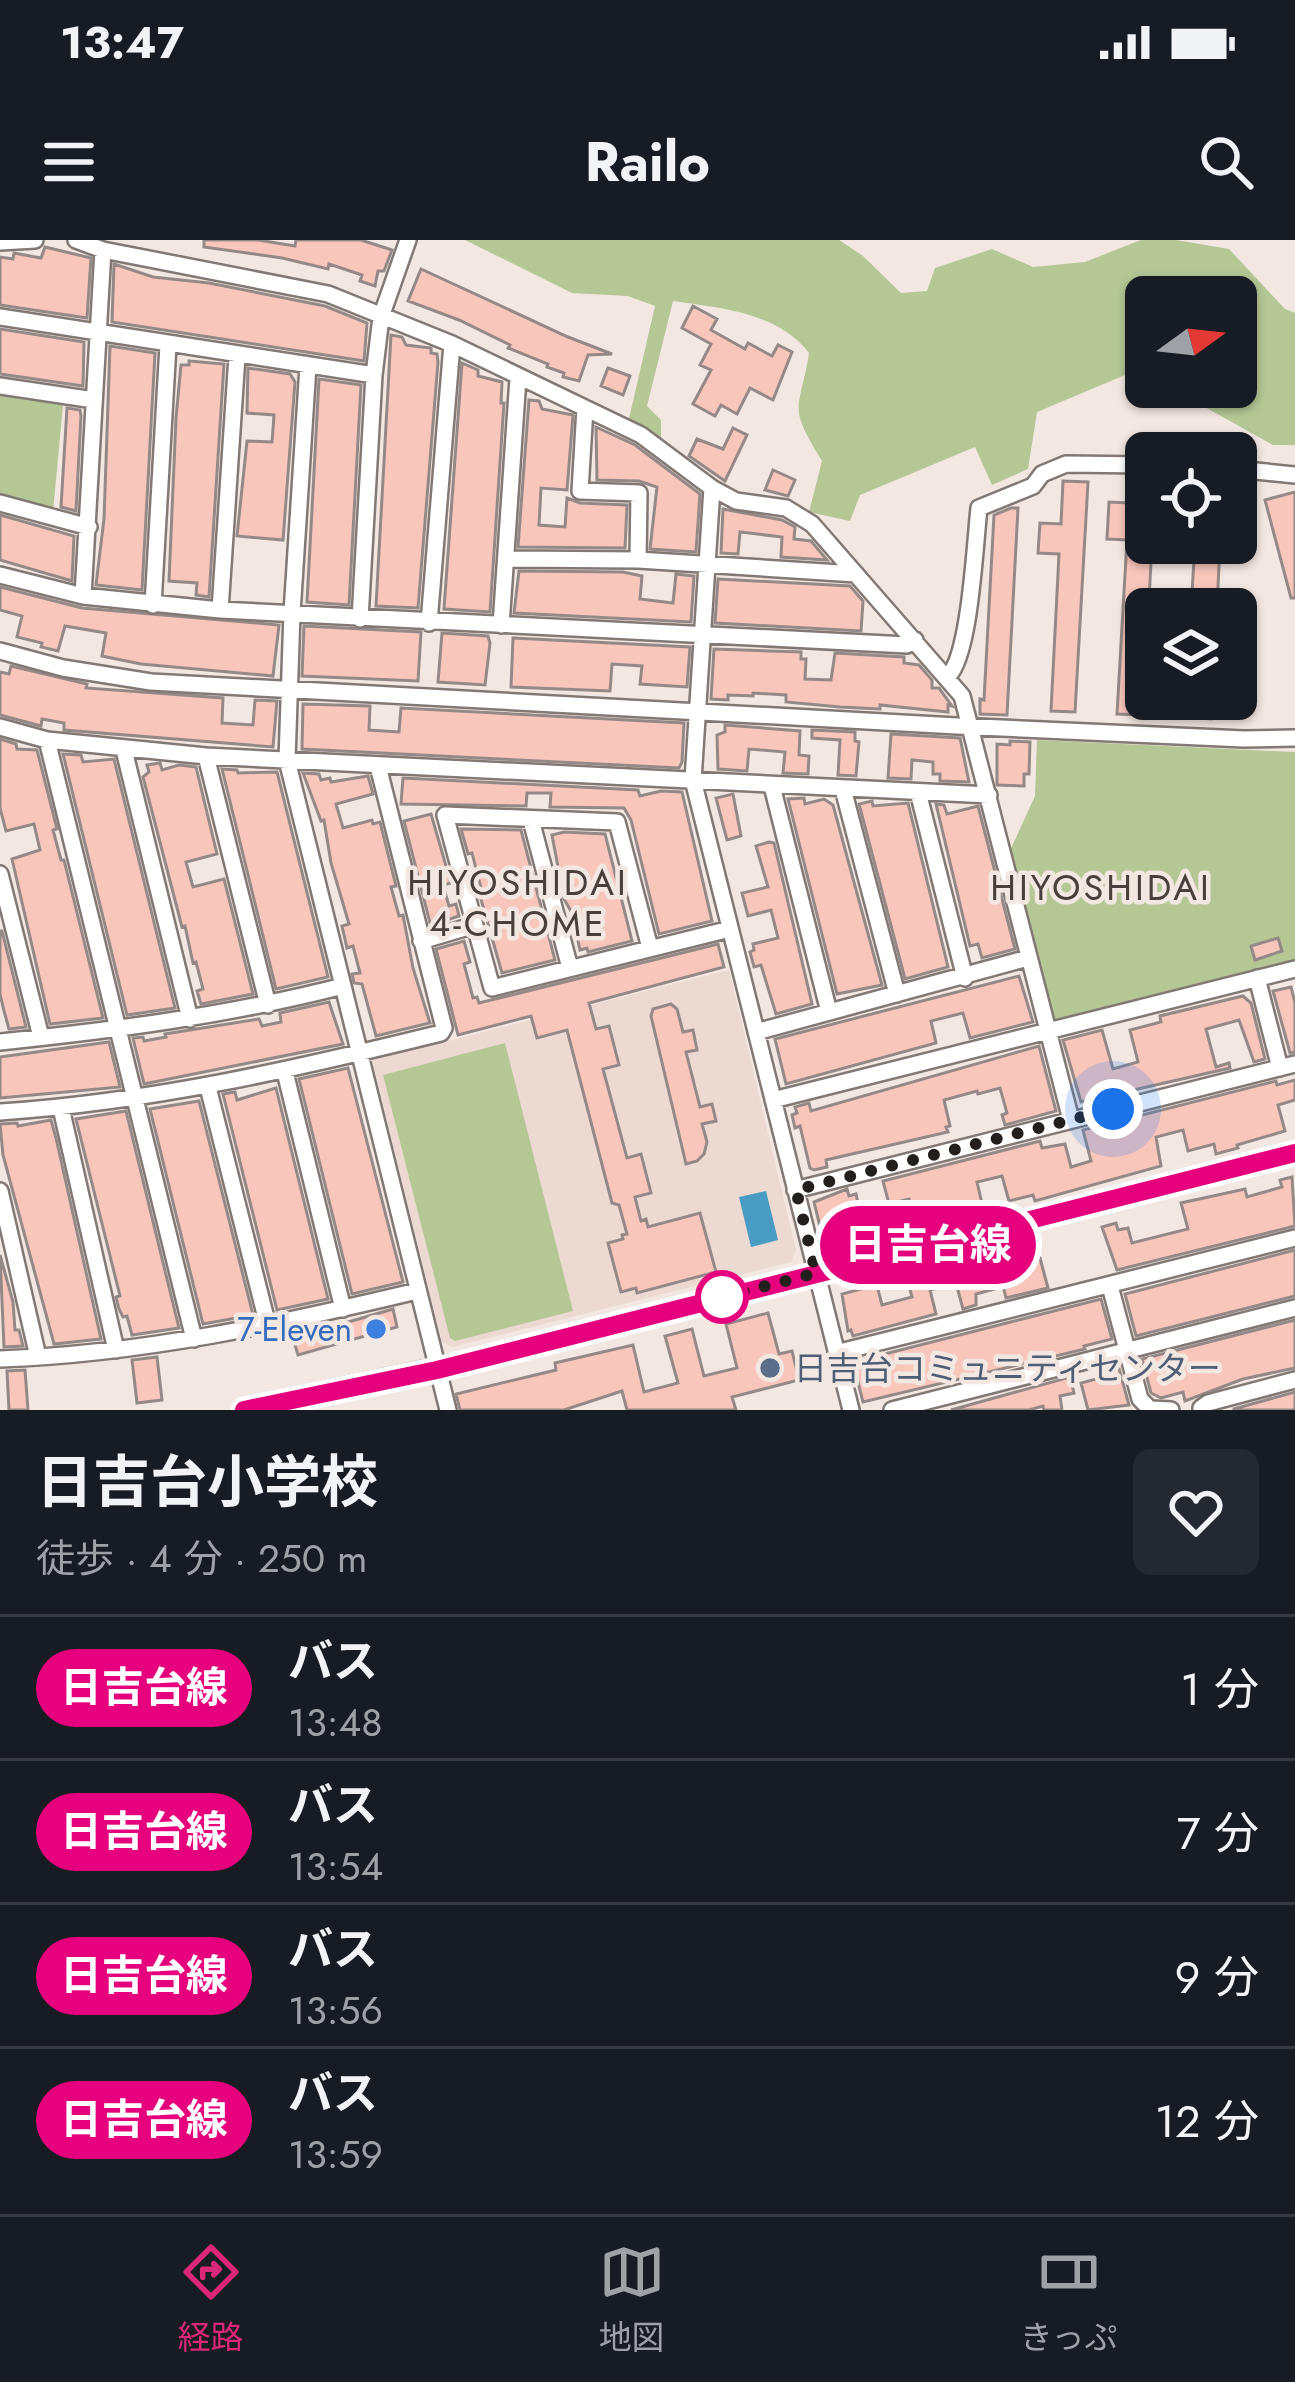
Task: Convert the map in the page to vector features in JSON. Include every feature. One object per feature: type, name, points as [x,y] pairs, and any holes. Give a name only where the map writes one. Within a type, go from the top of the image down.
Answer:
[{"type":"street","points":[[0,242],[35,240]]},
{"type":"street","points":[[76,240],[103,250],[328,294],[452,344],[641,435],[712,488],[749,505],[786,508],[812,524],[959,691],[1071,1120]]},
{"type":"street","points":[[360,619],[381,317],[408,240]]},
{"type":"street","points":[[83,596],[103,250]]},
{"type":"street","points":[[0,317],[374,375]]},
{"type":"street","points":[[429,622],[452,344]]},
{"type":"street","points":[[154,605],[167,345]]},
{"type":"street","points":[[220,610],[237,356]]},
{"type":"street","points":[[308,366],[287,760],[448,1410]]},
{"type":"street","points":[[501,626],[518,378]]},
{"type":"street","points":[[0,386],[94,400]]},
{"type":"street","points":[[585,408],[580,491],[639,493],[638,560]]},
{"type":"street","points":[[947,676],[958,665],[983,504],[1014,496],[1050,469],[1066,464],[1125,465]]},
{"type":"street","points":[[1257,471],[1295,476]]},
{"type":"street","points":[[712,488],[693,780],[851,1410]]},
{"type":"street","points":[[0,503],[89,527]]},
{"type":"street","points":[[507,559],[638,560],[856,574]]},
{"type":"street","points":[[0,575],[83,596],[220,610],[907,645],[915,640]]},
{"type":"street","points":[[0,651],[63,668],[151,682],[970,727],[1295,738]]},
{"type":"street","points":[[0,727],[47,740],[206,756],[989,796]]},
{"type":"street","points":[[47,740],[194,1340]]},
{"type":"street","points":[[124,749],[190,1019]]},
{"type":"street","points":[[206,756],[268,1005]]},
{"type":"street","points":[[0,1112],[208,1087],[441,1034],[444,1028],[378,766]]},
{"type":"street","points":[[772,786],[829,1012]]},
{"type":"street","points":[[843,789],[897,994]]},
{"type":"street","points":[[918,792],[965,978]]},
{"type":"street","points":[[650,948],[616,822],[445,815],[492,988],[730,929]]},
{"type":"street","points":[[531,820],[570,968]]},
{"type":"street","points":[[0,874],[41,1037]]},
{"type":"street","points":[[421,941],[476,925]]},
{"type":"street","points":[[756,1032],[1028,958]]},
{"type":"street","points":[[773,1100],[1295,969]]},
{"type":"street","points":[[796,1190],[1287,1066],[1257,978]]},
{"type":"street","points":[[0,1042],[190,1019],[343,986]]},
{"type":"street","points":[[285,1072],[343,1309]]},
{"type":"street","points":[[208,1087],[268,1326]]},
{"type":"street","points":[[61,1108],[116,1350]]},
{"type":"street","points":[[244,1410],[437,1370],[1295,1153]]},
{"type":"street","points":[[0,1192],[38,1357]]},
{"type":"street","points":[[836,1353],[1295,1238]]},
{"type":"street","points":[[1110,1286],[1145,1406],[1171,1410]]},
{"type":"street","points":[[0,1359],[194,1340],[417,1291]]},
{"type":"street","points":[[892,1410],[928,1406],[1126,1349],[1295,1308]]},
{"type":"street","points":[[1199,1409],[1295,1380]]},
{"type":"shaded area","points":[[729,970],[796,1250],[791,1262],[452,1347],[442,1342],[372,1060]]},
{"type":"green space","points":[[465,240],[839,240],[901,293],[927,291],[935,268],[992,249],[1033,267],[1085,262],[1141,240],[1229,249],[1254,276],[1125,276],[1125,375],[1037,412],[1028,469],[992,485],[975,447],[860,495],[850,521],[809,512],[822,461],[800,418],[809,353],[796,339],[747,314],[673,301],[647,406],[661,420],[661,441],[628,423],[655,306],[628,296],[572,293]]},
{"type":"green space","points":[[1257,279],[1285,309],[1295,313],[1295,445],[1273,445],[1207,408],[1257,408]]},
{"type":"green space","points":[[0,395],[63,405],[53,512],[0,495]]},
{"type":"green space","points":[[1037,740],[1295,752],[1295,969],[1050,1025],[1008,855],[1035,796]]},
{"type":"green space","points":[[505,1043],[573,1311],[455,1341],[450,1338],[383,1075]]},
{"type":"water","points":[[766,1191],[778,1240],[751,1247],[739,1197]]},
{"type":"building","points":[[204,240],[295,246],[296,240],[361,240],[392,250],[384,271],[378,271],[375,286],[360,281],[362,275],[329,264],[328,269],[204,247]]},
{"type":"building","points":[[45,247],[91,258],[87,318],[0,305],[0,257],[13,259],[14,253],[41,258]]},
{"type":"building","points":[[114,264],[153,277],[325,306],[367,323],[364,361],[112,322]]},
{"type":"building","points":[[421,269],[612,354],[588,355],[579,381],[563,377],[564,373],[508,348],[510,345],[408,301]]},
{"type":"building","points":[[693,306],[717,319],[711,330],[745,349],[748,343],[772,356],[778,345],[792,352],[773,400],[750,388],[737,414],[721,405],[715,416],[693,404],[711,370],[700,365],[711,344],[682,328]]},
{"type":"building","points":[[0,329],[84,342],[83,386],[0,374]]},
{"type":"building","points":[[391,335],[402,337],[406,345],[431,348],[438,362],[418,608],[376,606]]},
{"type":"building","points":[[110,346],[155,353],[142,590],[96,585],[104,519]]},
{"type":"building","points":[[189,361],[224,364],[209,597],[196,595],[197,583],[169,581],[176,418],[181,365]]},
{"type":"building","points":[[462,363],[478,370],[478,376],[502,382],[490,612],[444,609]]},
{"type":"building","points":[[248,368],[290,374],[295,382],[283,540],[237,536],[247,441],[272,442],[274,415],[247,413]]},
{"type":"building","points":[[608,368],[630,376],[623,395],[601,386]]},
{"type":"building","points":[[319,379],[361,385],[349,605],[307,602]]},
{"type":"building","points":[[529,400],[539,401],[542,409],[573,415],[567,490],[541,488],[539,525],[565,527],[567,498],[627,505],[625,548],[518,547]]},
{"type":"building","points":[[67,408],[80,410],[81,416],[76,511],[61,507]]},
{"type":"building","points":[[596,427],[635,445],[700,494],[696,552],[650,549],[657,487],[639,481],[597,480]]},
{"type":"building","points":[[733,428],[747,435],[725,481],[689,456],[697,439],[723,449]]},
{"type":"building","points":[[773,470],[795,480],[788,496],[765,490]]},
{"type":"building","points":[[1063,481],[1088,482],[1075,712],[1051,711],[1059,554],[1038,553],[1040,523],[1061,524]]},
{"type":"building","points":[[1295,492],[1295,598],[1291,598],[1265,500]]},
{"type":"building","points":[[1109,502],[1125,503],[1125,540],[1107,539]]},
{"type":"building","points":[[1018,508],[1007,715],[980,714],[994,515]]},
{"type":"building","points":[[723,509],[782,520],[795,527],[794,539],[811,541],[827,560],[781,557],[782,537],[740,532],[738,554],[721,553]]},
{"type":"building","points":[[0,515],[74,536],[72,581],[0,560]]},
{"type":"building","points":[[1126,564],[1151,564],[1150,588],[1125,588],[1125,714],[1117,714]]},
{"type":"building","points":[[1194,564],[1219,564],[1218,588],[1192,588]]},
{"type":"building","points":[[519,571],[623,572],[642,576],[640,599],[673,603],[676,574],[694,576],[691,622],[514,613]]},
{"type":"building","points":[[718,579],[850,586],[863,601],[861,631],[715,623]]},
{"type":"building","points":[[0,587],[82,608],[279,625],[273,676],[102,656],[106,633],[65,626],[58,651],[41,647],[42,643],[17,637],[22,616],[0,610]]},
{"type":"building","points":[[304,626],[421,632],[418,681],[302,676]]},
{"type":"building","points":[[442,633],[488,636],[485,685],[438,682]]},
{"type":"building","points":[[513,638],[690,647],[687,687],[640,684],[642,666],[612,664],[610,691],[511,687]]},
{"type":"building","points":[[714,649],[801,652],[801,659],[806,659],[805,679],[831,680],[835,653],[904,657],[904,663],[919,665],[932,680],[932,688],[939,688],[952,706],[948,705],[948,712],[880,705],[880,709],[840,707],[786,702],[786,695],[753,693],[711,699]]},
{"type":"building","points":[[11,666],[87,684],[86,688],[223,698],[222,723],[253,725],[255,700],[277,701],[273,747],[64,730],[64,723],[42,719],[41,726],[0,715],[0,672],[9,674]]},
{"type":"building","points":[[303,704],[370,706],[369,730],[399,732],[401,708],[684,723],[682,762],[679,768],[302,749]]},
{"type":"building","points":[[725,725],[800,731],[799,755],[809,756],[808,774],[783,773],[785,752],[749,749],[747,771],[718,769],[717,735],[725,732]]},
{"type":"building","points":[[812,730],[855,732],[859,742],[856,776],[838,775],[840,740],[812,738]]},
{"type":"building","points":[[891,734],[960,738],[969,782],[940,781],[940,774],[933,774],[933,762],[912,760],[911,779],[888,778]]},
{"type":"building","points":[[0,739],[16,744],[17,749],[37,750],[103,1018],[50,1024],[12,859],[40,850],[34,824],[6,831],[0,808]]},
{"type":"building","points":[[1010,741],[1030,742],[1024,786],[997,785],[997,744],[1010,745]]},
{"type":"building","points":[[63,754],[81,755],[83,762],[114,759],[175,1008],[127,1015]]},
{"type":"building","points":[[160,763],[162,770],[196,767],[217,854],[186,862],[193,887],[224,879],[253,994],[201,1004],[197,991],[203,989],[143,777],[149,772],[147,765]]},
{"type":"building","points":[[222,769],[277,772],[328,977],[276,989]]},
{"type":"building","points":[[303,773],[319,774],[321,780],[330,778],[331,782],[368,776],[373,794],[336,804],[343,828],[380,822],[396,886],[391,887],[399,916],[403,915],[430,1023],[376,1036],[362,984],[354,983],[352,974],[360,973],[353,946],[347,948],[342,926],[349,924],[324,820]]},
{"type":"building","points":[[403,778],[638,790],[640,796],[682,792],[712,921],[659,934],[624,808],[550,807],[551,793],[527,793],[526,806],[401,804]]},
{"type":"building","points":[[733,794],[741,836],[727,840],[716,798]]},
{"type":"building","points":[[804,798],[805,804],[824,799],[833,805],[882,985],[837,994],[788,799]]},
{"type":"building","points":[[872,801],[873,806],[908,803],[948,967],[905,979],[859,804]]},
{"type":"building","points":[[936,804],[944,805],[947,814],[978,806],[1015,949],[982,958],[978,944],[970,946]]},
{"type":"building","points":[[431,814],[451,883],[443,885],[449,906],[456,904],[459,916],[435,924],[430,923],[404,821]]},
{"type":"building","points":[[461,829],[521,830],[555,960],[502,973],[472,853],[468,854]]},
{"type":"building","points":[[605,834],[632,941],[580,950],[552,835]]},
{"type":"building","points":[[774,843],[812,1004],[776,1014],[761,965],[754,967],[750,952],[753,944],[778,938],[771,910],[748,916],[742,893],[768,887],[756,846]]},
{"type":"building","points":[[0,931],[26,1027],[9,1029],[4,1011]]},
{"type":"building","points":[[1278,938],[1282,951],[1255,960],[1251,946]]},
{"type":"building","points":[[464,941],[470,962],[464,964],[473,998],[479,1003],[718,944],[724,967],[589,1003],[596,1029],[609,1026],[619,1065],[603,1069],[627,1158],[641,1154],[651,1193],[635,1197],[641,1221],[646,1219],[648,1227],[700,1213],[716,1272],[637,1293],[636,1288],[621,1292],[608,1243],[627,1234],[619,1205],[612,1203],[567,1030],[537,1038],[531,1016],[458,1035],[436,949]]},
{"type":"building","points":[[1019,976],[1033,1022],[970,1038],[963,1013],[931,1021],[936,1043],[786,1084],[775,1039]]},
{"type":"building","points":[[1291,987],[1295,1052],[1290,1053],[1273,991]]},
{"type":"building","points":[[1243,996],[1251,1003],[1265,1059],[1254,1062],[1239,1020],[1206,1029],[1216,1067],[1229,1063],[1230,1068],[1081,1102],[1063,1040],[1102,1030],[1113,1069],[1138,1062],[1130,1030],[1161,1022],[1160,1016]]},
{"type":"building","points":[[329,1002],[343,1044],[144,1084],[133,1038],[144,1041],[259,1019],[262,1026],[281,1022],[280,1013]]},
{"type":"building","points":[[671,1004],[683,1032],[693,1030],[697,1050],[686,1052],[700,1107],[712,1104],[716,1121],[702,1124],[707,1142],[704,1154],[686,1164],[651,1016],[653,1009]]},
{"type":"building","points":[[109,1042],[120,1087],[0,1098],[0,1057]]},
{"type":"building","points":[[1039,1046],[1056,1111],[1005,1125],[1000,1088],[977,1091],[944,1100],[948,1132],[826,1160],[827,1167],[810,1168],[800,1126],[795,1128],[795,1107],[809,1103],[811,1111]]},
{"type":"building","points":[[348,1068],[403,1282],[352,1294],[299,1079]]},
{"type":"building","points":[[1295,1080],[1295,1100],[1278,1105],[1285,1131],[1238,1148],[1216,1154],[1214,1144],[1188,1151],[1183,1130],[1156,1137],[1161,1166],[1035,1201],[1033,1195],[1009,1201],[1002,1176],[977,1182],[983,1208],[963,1213],[962,1207],[916,1224],[909,1199],[889,1204],[883,1181],[1040,1141],[1042,1148],[1065,1144],[1071,1167],[1091,1161],[1083,1130]]},
{"type":"building","points":[[276,1088],[328,1299],[277,1310],[223,1094],[235,1092],[237,1100]]},
{"type":"building","points":[[199,1101],[253,1315],[203,1324],[150,1109]]},
{"type":"building","points":[[126,1111],[179,1328],[132,1335],[127,1316],[119,1309],[116,1297],[120,1296],[76,1119]]},
{"type":"building","points":[[51,1120],[101,1339],[54,1344],[3,1155],[0,1124]]},
{"type":"building","points":[[1292,1177],[1295,1226],[1117,1270],[1102,1227],[1116,1223],[1118,1230],[1128,1228],[1132,1243],[1188,1229],[1181,1203],[1245,1189],[1247,1197],[1282,1187],[1280,1180]]},
{"type":"building","points":[[847,1189],[849,1196],[856,1194],[866,1241],[826,1251],[814,1202]]},
{"type":"building","points":[[1295,1250],[1295,1296],[1136,1336],[1125,1294]]},
{"type":"building","points":[[0,1255],[15,1330],[23,1346],[4,1347]]},
{"type":"building","points":[[966,1255],[970,1260],[989,1255],[994,1259],[1002,1287],[976,1294],[976,1305],[963,1309],[956,1283],[930,1290],[936,1314],[853,1336],[848,1331],[842,1294],[865,1288],[864,1281],[875,1278],[882,1305],[912,1297],[905,1271]]},
{"type":"building","points":[[1040,1258],[1048,1288],[1006,1298],[1001,1277],[1025,1270],[1023,1262]]},
{"type":"building","points":[[1101,1299],[1112,1339],[863,1402],[853,1362]]},
{"type":"building","points":[[393,1309],[397,1327],[298,1355],[293,1338]]},
{"type":"building","points":[[768,1313],[779,1354],[792,1351],[799,1380],[732,1397],[736,1410],[627,1410],[622,1391],[564,1410],[460,1410],[456,1394],[633,1345],[644,1392],[678,1383],[665,1336],[692,1329],[704,1376],[737,1368],[726,1324]]},
{"type":"building","points":[[1295,1320],[1295,1368],[1243,1379],[1185,1401],[1183,1392],[1161,1398],[1151,1393],[1142,1359]]},
{"type":"building","points":[[157,1357],[162,1400],[137,1403],[132,1360]]},
{"type":"building","points":[[1118,1365],[1129,1405],[1088,1410],[1081,1383],[1104,1377],[1102,1369]]},
{"type":"building","points":[[25,1370],[28,1410],[9,1410],[7,1371]]},
{"type":"building","points":[[1070,1377],[1074,1393],[1060,1396],[1062,1410],[1044,1410],[1043,1406],[951,1410]]},
{"type":"building","points":[[1295,1392],[1295,1410],[1234,1410],[1234,1409]]},
{"type":"bus line","name":"日吉台線","points":[[244,1410],[437,1370],[1295,1153]]},
{"type":"place","name":"7-Eleven","points":[[376,1329]]},
{"type":"place","name":"日吉台コミュニティセンター","points":[[770,1368]]},
{"type":"district","name":"HIYOSHIDAI","points":[[1101,887]]},
{"type":"district","name":"HIYOSHIDAI 4-CHOME","points":[[518,902]]},
{"type":"route","points":[[722,1297],[712,1300],[816,1273],[796,1190],[1113,1109]]}]
